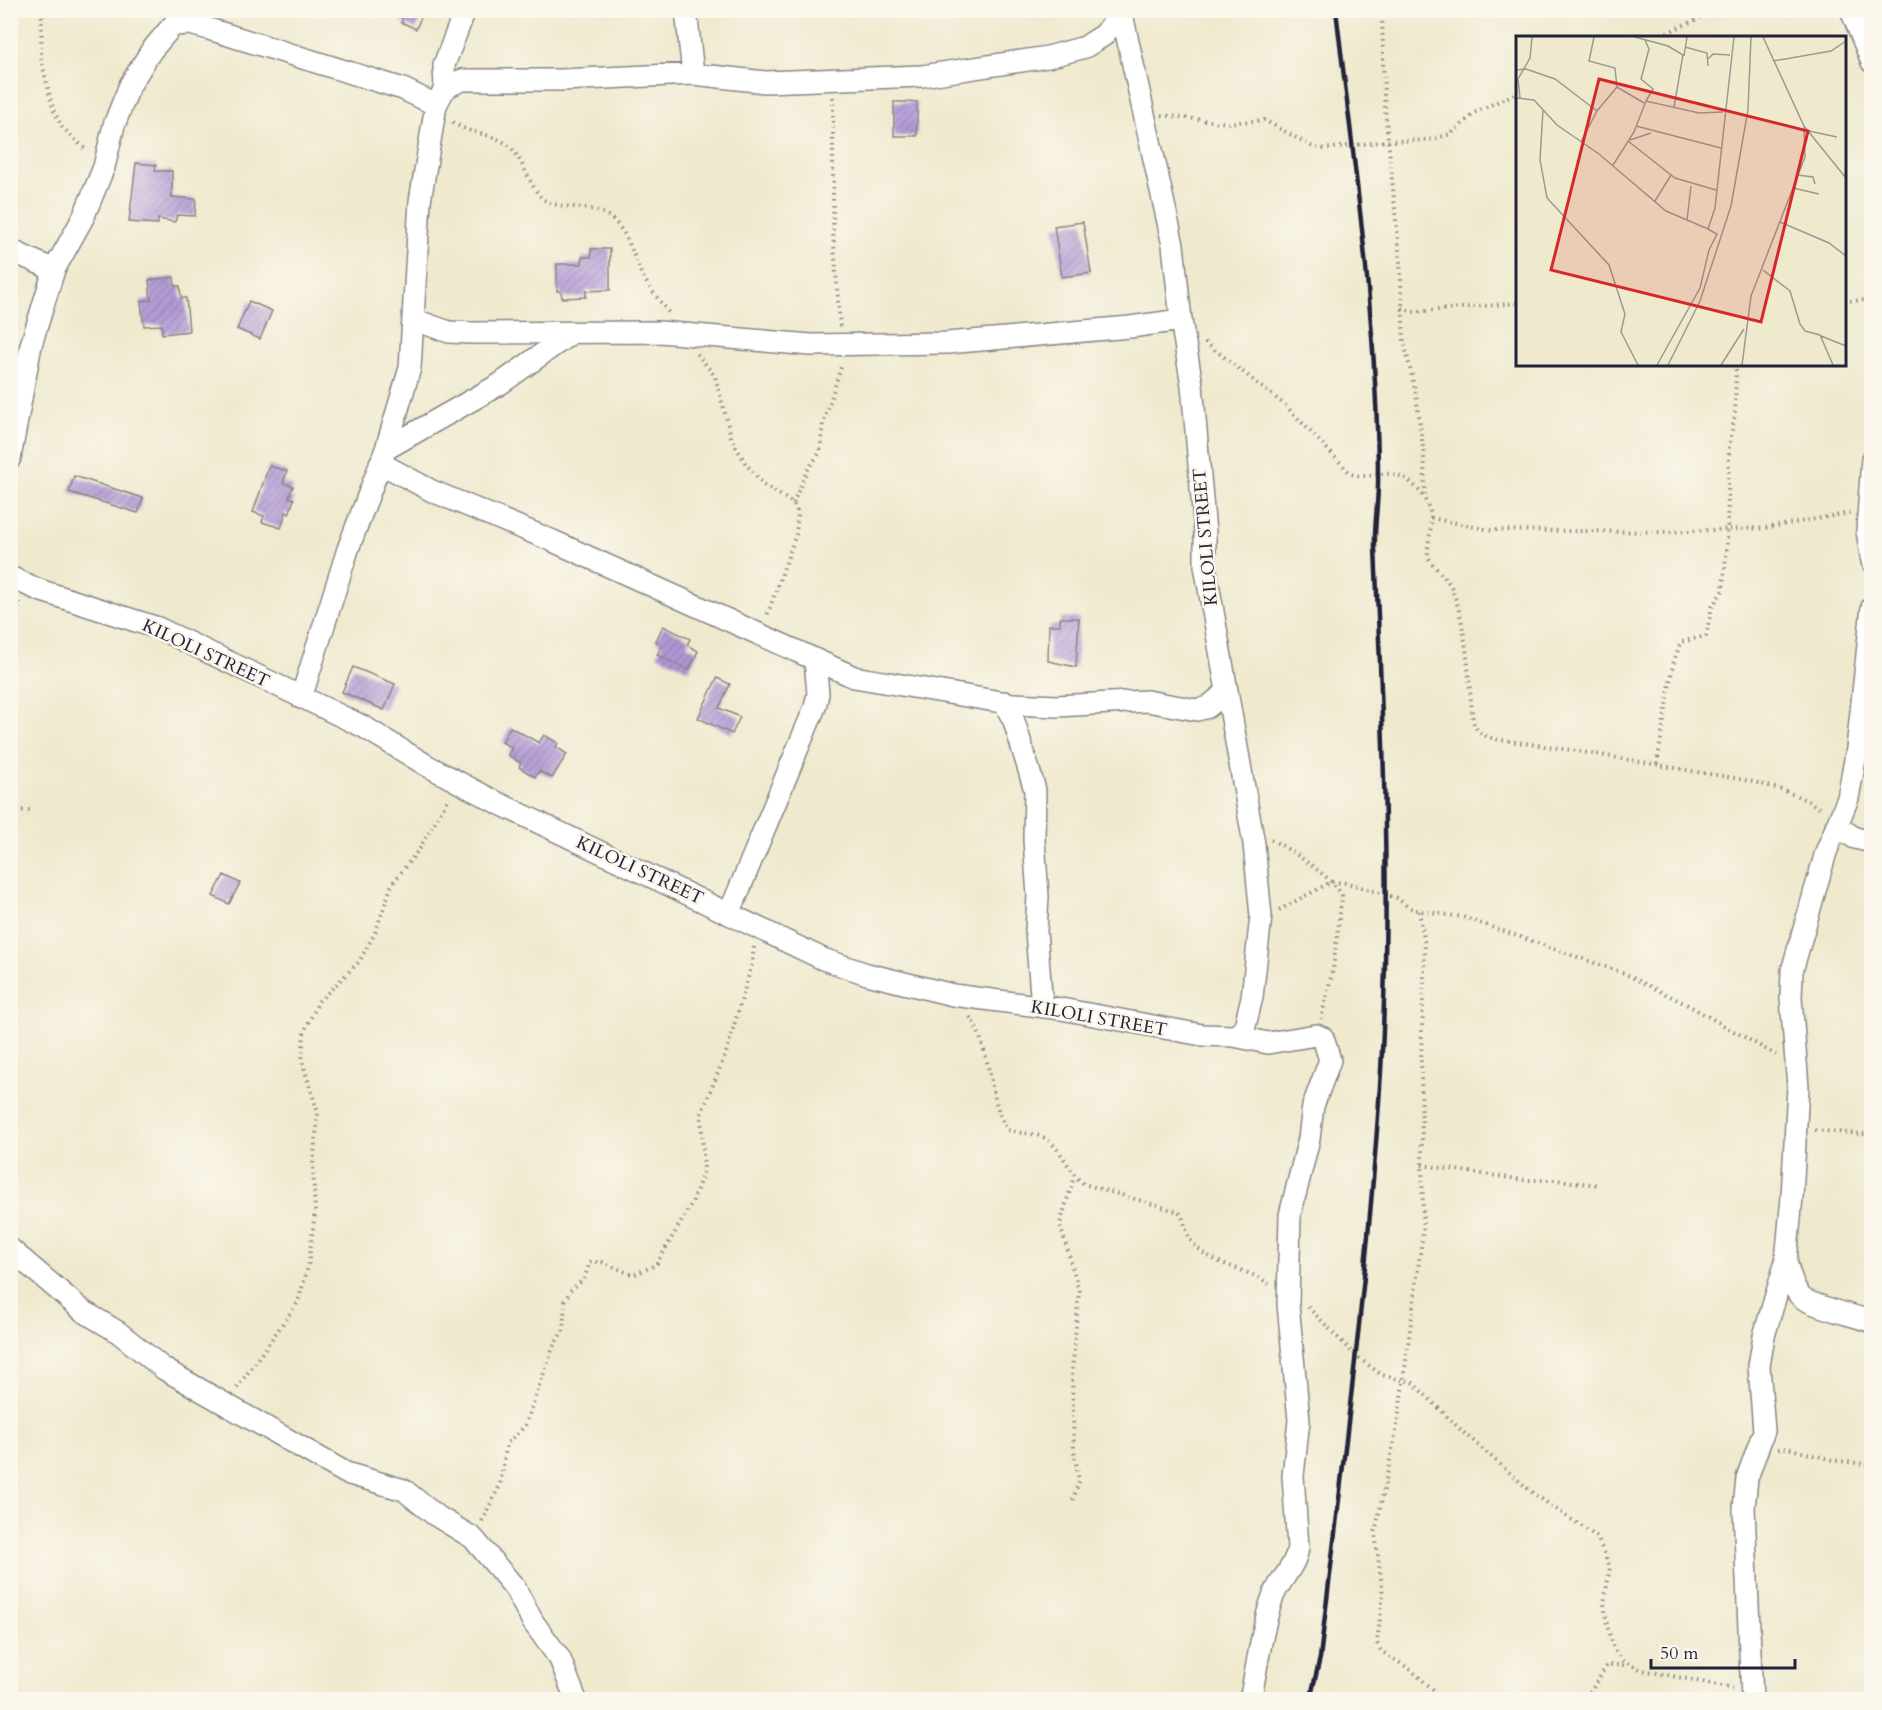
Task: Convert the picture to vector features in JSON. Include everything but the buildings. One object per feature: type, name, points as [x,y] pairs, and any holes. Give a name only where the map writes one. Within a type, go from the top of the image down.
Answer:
[{"type":"street","points":[[301,698],[348,549],[383,456],[410,368],[415,320],[418,221],[444,65],[465,10]]},
{"type":"street","points":[[686,10],[693,74]]},
{"type":"street","points":[[1851,10],[1872,63]]},
{"type":"street","points":[[10,458],[31,345],[54,270],[83,218],[104,166],[114,125],[129,86],[168,18],[403,89],[440,96],[462,80],[573,80],[693,74],[765,82],[922,76],[1048,57],[1096,42],[1121,11]]},
{"type":"street","name":"KILOLI STREET","points":[[14,579],[39,590],[158,628],[364,727],[457,782],[738,919],[847,968],[953,995],[1042,1006],[1175,1031],[1234,1036],[1244,1030],[1246,1023],[1261,922],[1250,823],[1225,693],[1205,566],[1205,532],[1192,385],[1180,320],[1173,245],[1121,11]]},
{"type":"street","points":[[10,250],[54,270]]},
{"type":"street","points":[[415,320],[449,332],[683,333],[811,345],[979,342],[1180,320]]},
{"type":"street","points":[[383,456],[500,384],[570,334]]},
{"type":"street","points":[[383,456],[432,491],[553,541],[760,633],[854,678],[1005,702],[1058,706],[1147,701],[1197,710],[1208,707],[1225,693]]},
{"type":"street","points":[[1872,459],[1867,531],[1872,561]]},
{"type":"street","points":[[1752,1696],[1744,1508],[1747,1478],[1764,1431],[1759,1366],[1764,1335],[1786,1261],[1796,1129],[1792,971],[1826,852],[1848,798],[1857,749],[1872,607]]},
{"type":"street","points":[[738,919],[815,707],[818,694],[815,660]]},
{"type":"street","points":[[1005,702],[1014,721],[1035,790],[1034,840],[1038,896],[1036,930],[1042,1006]]},
{"type":"street","points":[[1836,826],[1855,838],[1872,842]]},
{"type":"street","points":[[1234,1036],[1268,1043],[1316,1035],[1323,1038],[1330,1060],[1328,1071],[1313,1106],[1309,1139],[1290,1215],[1288,1300],[1299,1420],[1293,1476],[1297,1558],[1279,1583],[1271,1602],[1250,1700]]},
{"type":"street","points":[[10,1249],[83,1311],[118,1332],[164,1369],[346,1473],[404,1491],[435,1515],[473,1538],[515,1588],[533,1622],[560,1659],[576,1700]]},
{"type":"street","points":[[1786,1261],[1796,1288],[1807,1302],[1872,1322]]},
{"type":"path","points":[[42,10],[40,59],[53,109],[62,127],[104,166]]},
{"type":"path","points":[[1382,10],[1387,141],[1404,342],[1416,394],[1424,455],[1425,501]]},
{"type":"path","points":[[1660,36],[1716,10]]},
{"type":"path","points":[[793,503],[807,471],[820,452],[825,417],[836,389],[848,345],[836,291],[833,231],[834,80]]},
{"type":"path","points":[[1143,105],[1160,114],[1181,118],[1227,123],[1264,120],[1317,149],[1352,148],[1387,141],[1429,140],[1451,134],[1476,112],[1516,93]]},
{"type":"path","points":[[440,96],[455,124],[466,130],[493,137],[509,146],[524,165],[539,197],[547,202],[603,211],[615,222],[626,236],[651,289],[715,376],[732,440],[750,472],[764,485],[793,503],[798,513],[796,534],[776,598],[760,633]]},
{"type":"path","points":[[1846,301],[1872,300]]},
{"type":"path","points":[[1402,308],[1413,312],[1516,303]]},
{"type":"path","points":[[1180,320],[1286,406],[1351,474],[1365,477],[1395,474],[1413,484],[1425,501],[1431,518],[1428,556],[1447,579],[1460,617],[1476,730],[1494,739],[1657,764],[1784,790],[1821,808],[1836,826]]},
{"type":"path","points":[[1657,764],[1673,664],[1681,642],[1706,636],[1712,607],[1723,590],[1729,448],[1735,414],[1736,366]]},
{"type":"path","points":[[1431,518],[1490,530],[1549,532],[1727,530],[1765,528],[1869,510]]},
{"type":"path","points":[[10,656],[19,606],[14,579]]},
{"type":"path","points":[[227,1407],[241,1381],[298,1302],[304,1288],[315,1212],[313,1165],[318,1113],[302,1061],[304,1032],[319,1001],[359,962],[375,933],[392,884],[420,848],[457,782]]},
{"type":"path","points":[[10,811],[31,810]]},
{"type":"path","points":[[1250,823],[1266,838],[1298,854],[1336,885],[1342,896],[1333,969],[1322,1011],[1326,1044]]},
{"type":"path","points":[[1261,922],[1330,882],[1348,883],[1385,894],[1419,911],[1463,917],[1623,973],[1686,1004],[1773,1053],[1796,1073]]},
{"type":"path","points":[[1419,911],[1425,944],[1421,1070],[1423,1231],[1398,1421],[1375,1533],[1383,1594],[1377,1643],[1381,1651],[1411,1670],[1445,1700]]},
{"type":"path","points":[[473,1538],[500,1485],[507,1443],[525,1426],[548,1361],[562,1331],[563,1306],[570,1291],[584,1279],[590,1262],[602,1262],[633,1275],[656,1265],[692,1203],[704,1170],[701,1114],[726,1053],[752,964],[754,947],[738,919]]},
{"type":"path","points":[[953,995],[974,1023],[991,1069],[1003,1122],[1008,1130],[1042,1137],[1052,1144],[1074,1176],[1084,1184],[1179,1212],[1191,1241],[1206,1255],[1221,1264],[1258,1276],[1288,1300],[1311,1309],[1372,1370],[1412,1382],[1464,1433],[1533,1493],[1597,1537],[1610,1567],[1604,1603],[1607,1625],[1614,1649],[1628,1665]]},
{"type":"path","points":[[1796,1129],[1872,1135]]},
{"type":"path","points":[[1422,1165],[1524,1180],[1556,1180],[1598,1185]]},
{"type":"path","points":[[1073,1500],[1079,1481],[1074,1451],[1072,1372],[1079,1291],[1060,1224],[1074,1176]]},
{"type":"path","points":[[1755,1456],[1787,1448],[1832,1460],[1872,1465]]},
{"type":"path","points":[[1573,1700],[1591,1691],[1607,1665],[1628,1665],[1752,1696]]},
{"type":"railway","points":[[1310,1700],[1320,1658],[1370,1218],[1384,1006],[1386,875],[1375,548],[1378,483],[1377,416],[1369,300],[1336,10]]}]
